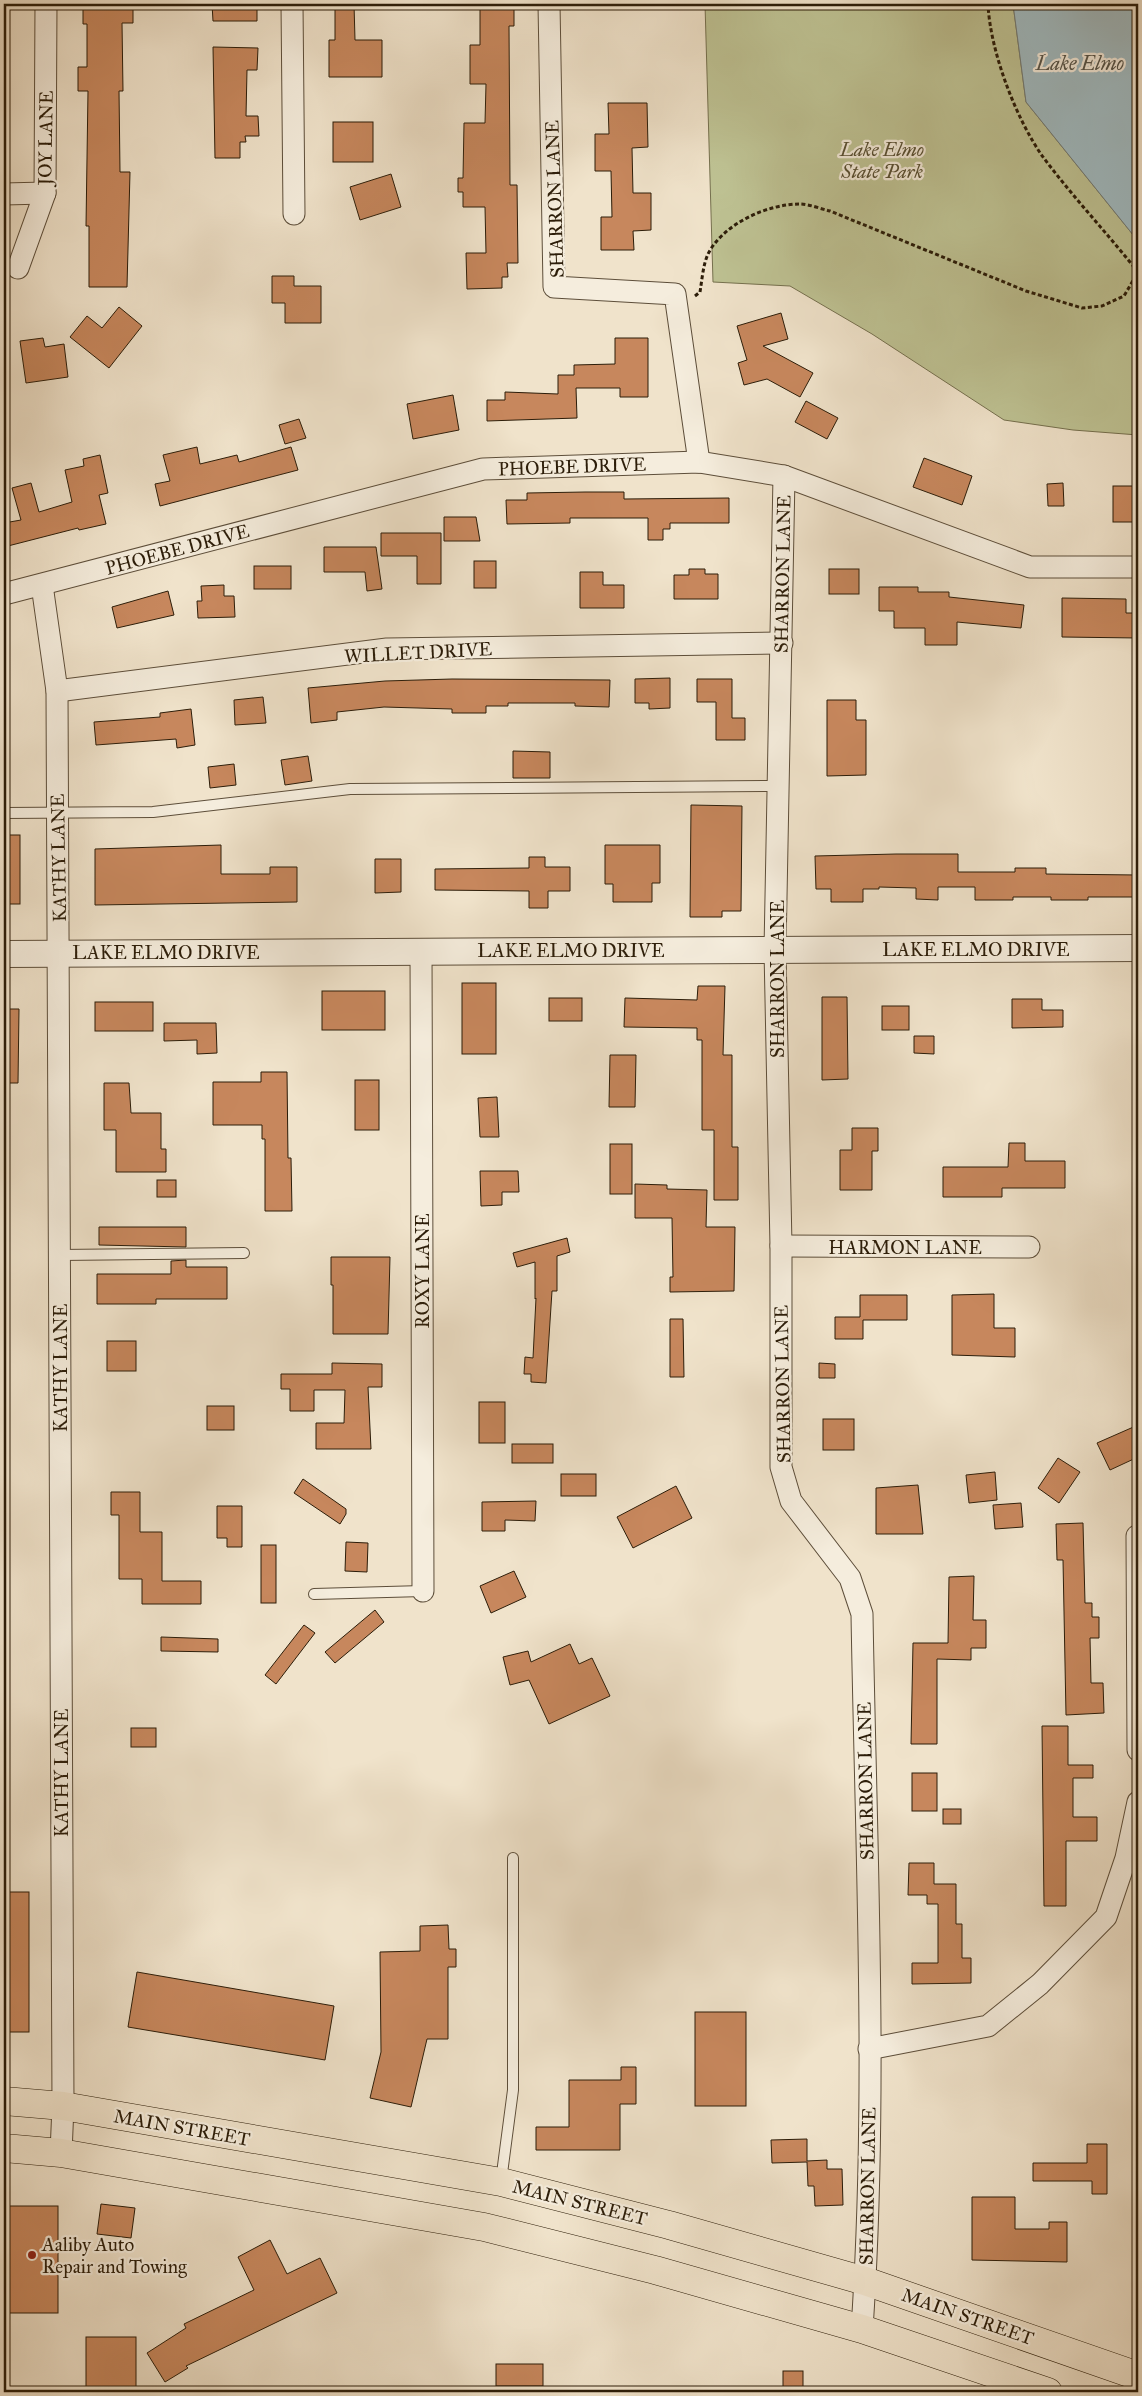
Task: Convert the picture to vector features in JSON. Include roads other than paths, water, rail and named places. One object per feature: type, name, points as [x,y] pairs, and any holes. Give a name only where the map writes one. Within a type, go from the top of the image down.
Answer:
[{"type":"main road","name":"MAIN STREET","points":[[4,2102],[63,2106],[501,2182],[669,2225],[865,2281],[1138,2376]]},
{"type":"main road","points":[[4,2148],[61,2153],[484,2227],[655,2270],[862,2329],[1048,2392]]},
{"type":"street","name":"JOY LANE","points":[[18,268],[45,193],[46,4]]},
{"type":"street","points":[[292,4],[294,214]]},
{"type":"street","name":"SHARRON LANE","points":[[549,4],[554,287],[675,294],[699,462]]},
{"type":"street","points":[[4,194],[45,193]]},
{"type":"street","name":"PHOEBE DRIVE","points":[[4,594],[483,469],[699,462],[784,476],[1030,567],[1138,567]]},
{"type":"street","name":"SHARRON LANE","points":[[784,476],[775,950],[781,1246],[781,1468],[791,1501],[850,1578],[862,1614],[869,2050],[865,2281],[862,2329]]},
{"type":"street","name":"KATHY LANE","points":[[42,585],[57,691],[63,2106],[61,2153]]},
{"type":"street","name":"WILLET DRIVE","points":[[57,691],[386,649],[782,643]]},
{"type":"street","name":"LAKE ELMO DRIVE","points":[[4,954],[421,950],[1138,948]]},
{"type":"street","name":"ROXY LANE","points":[[421,950],[423,1591]]},
{"type":"street","name":"HARMON LANE","points":[[781,1246],[1029,1247]]},
{"type":"street","points":[[1137,1536],[1138,1750]]},
{"type":"street","points":[[869,2050],[988,2026],[1040,1984],[1106,1917],[1126,1858],[1138,1802]]},
{"type":"lane","points":[[4,813],[153,812],[350,790],[779,786]]},
{"type":"lane","points":[[60,1254],[244,1253]]},
{"type":"lane","points":[[314,1594],[423,1591]]},
{"type":"lane","points":[[501,2182],[513,2090],[513,1858]]},
{"type":"water","name":"Lake Elmo","points":[[1013,4],[1138,4],[1138,241],[1026,102]]},
{"type":"place","name":"Aaliby Auto Repair and Towing","points":[[32,2255]]},
{"type":"park label","name":"Lake Elmo State Park","points":[[882,160]]}]
